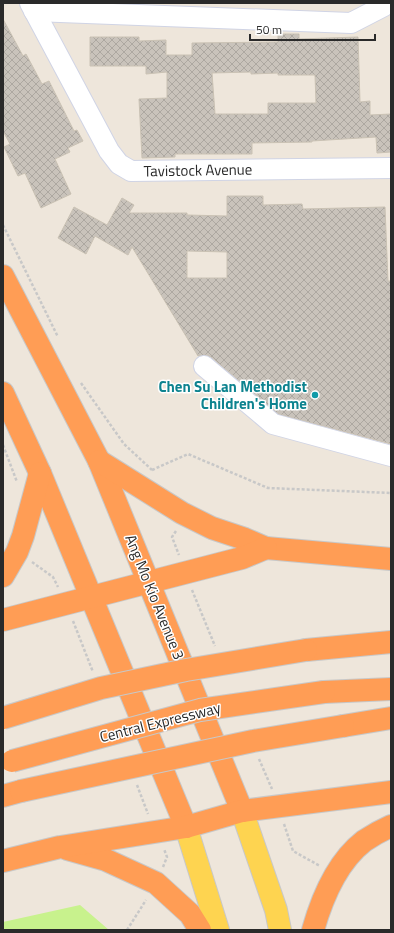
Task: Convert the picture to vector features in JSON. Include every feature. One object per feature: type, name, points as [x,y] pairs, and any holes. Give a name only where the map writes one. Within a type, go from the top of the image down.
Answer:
[{"type":"highway","name":"Ang Mo Kio Avenue 3","points":[[3,276],[99,461],[242,811]]},
{"type":"highway","points":[[3,393],[40,473],[186,827]]},
{"type":"highway","points":[[99,461],[186,515],[212,528],[266,548],[391,559]]},
{"type":"highway","points":[[3,576],[17,552],[23,536],[40,473]]},
{"type":"highway","points":[[3,620],[148,581],[242,558],[266,548]]},
{"type":"highway","points":[[3,718],[101,688],[186,670],[306,650],[391,642]]},
{"type":"highway","name":"Central Expressway","points":[[7,763],[200,710],[324,692],[391,689]]},
{"type":"highway","points":[[12,794],[254,741],[391,718]]},
{"type":"highway","points":[[3,861],[60,847],[186,827],[242,811],[391,792]]},
{"type":"highway","points":[[313,930],[318,912],[336,875],[350,855],[375,833],[391,826]]},
{"type":"highway","points":[[60,847],[106,860],[156,883],[190,914],[200,930]]},
{"type":"main road","name":"Ang Mo Kio Avenue 3","points":[[242,811],[276,910],[280,930]]},
{"type":"main road","points":[[186,827],[218,930]]},
{"type":"street","points":[[32,7],[351,23],[384,6],[386,3]]},
{"type":"street","name":"Tavistock Avenue","points":[[32,7],[109,151],[119,164],[132,170],[391,168]]},
{"type":"street","points":[[204,366],[273,424],[391,456]]},
{"type":"path","points":[[3,225],[62,344]]},
{"type":"path","points":[[79,379],[124,444],[157,475]]},
{"type":"path","points":[[3,445],[19,486]]},
{"type":"path","points":[[152,470],[188,454],[268,488],[391,493]]},
{"type":"path","points":[[186,515],[172,538],[218,653]]},
{"type":"path","points":[[258,755],[293,851],[336,875]]},
{"type":"path","points":[[127,930],[147,897]]},
{"type":"green space","points":[[80,905],[109,930],[3,930],[3,922]]},
{"type":"building","points":[[3,19],[23,56],[26,54],[42,84],[49,81],[74,131],[77,130],[83,141],[68,148],[70,152],[55,159],[71,194],[41,208],[25,173],[18,176],[4,147],[10,144],[3,131]]},
{"type":"building","points":[[278,34],[299,34],[299,39],[358,37],[360,102],[370,101],[370,115],[391,114],[391,152],[377,153],[376,137],[312,142],[252,143],[252,154],[175,154],[175,157],[142,158],[139,99],[167,98],[167,72],[146,74],[146,66],[90,66],[90,37],[139,37],[139,41],[166,40],[166,55],[192,55],[192,43],[278,42]],"holes":[[[251,72],[251,74],[278,73],[278,75],[315,75],[316,103],[268,103],[268,114],[215,114],[212,73]]]},
{"type":"building","points":[[227,196],[263,196],[263,205],[302,204],[303,209],[385,207],[388,281],[391,281],[391,444],[278,414],[211,357],[206,355],[198,356],[132,247],[128,255],[95,236],[86,254],[58,238],[74,207],[107,225],[122,198],[134,205],[129,213],[187,213],[187,215],[227,216]],"holes":[[[187,251],[227,252],[227,278],[187,278]]]},
{"type":"place","name":"Chen Su Lan Methodist Children's Home","points":[[315,395]]}]
